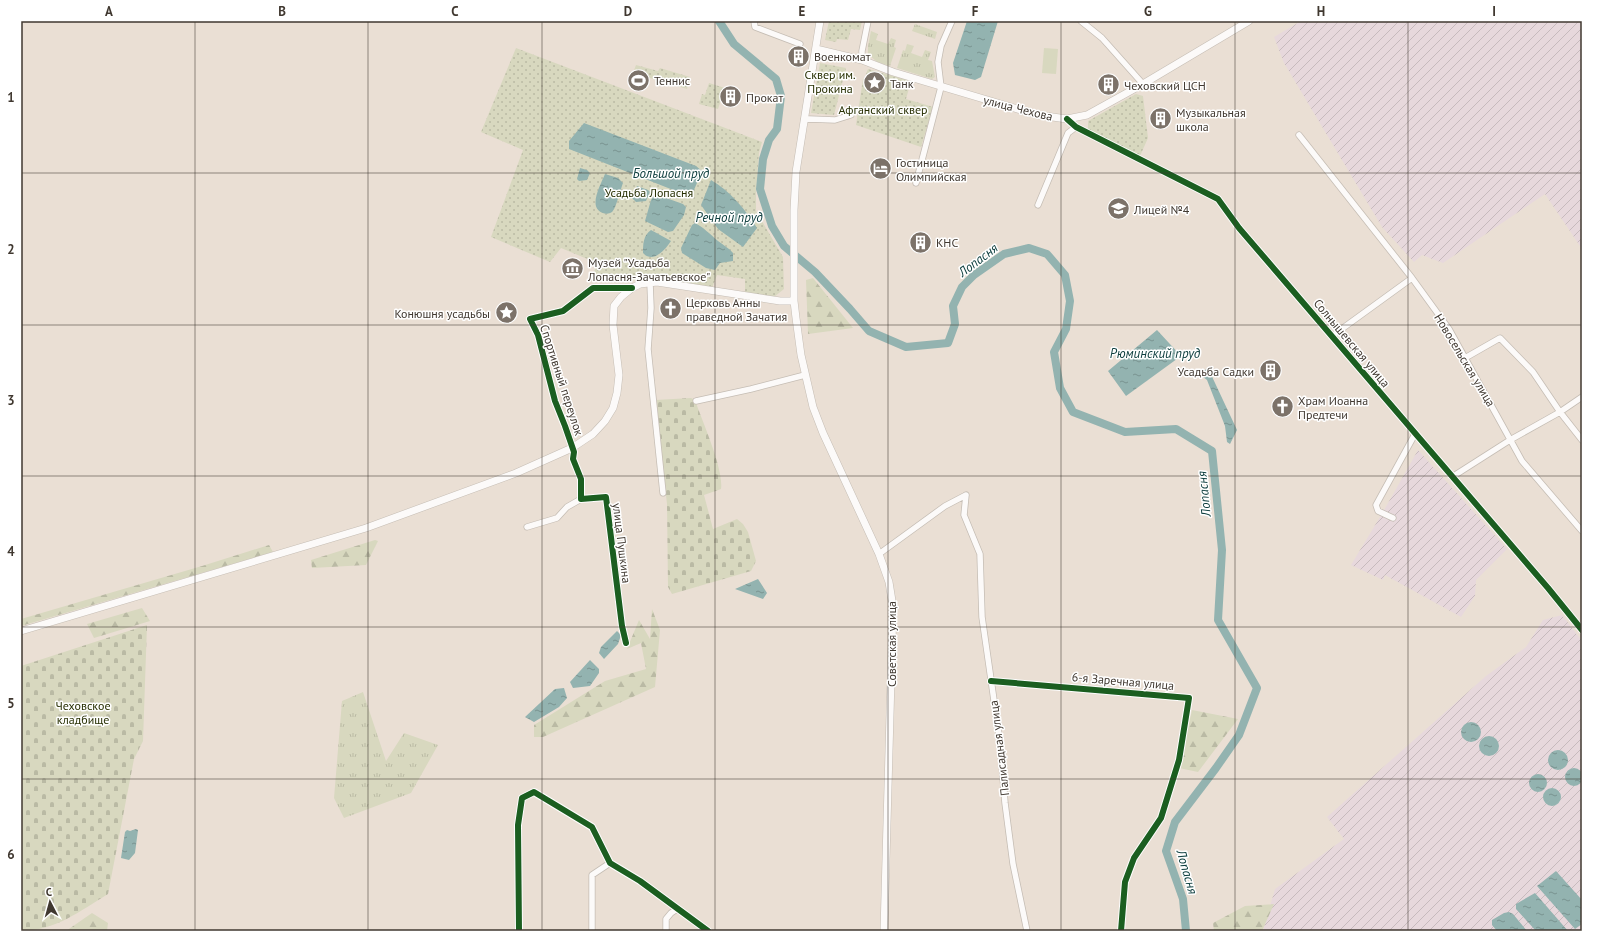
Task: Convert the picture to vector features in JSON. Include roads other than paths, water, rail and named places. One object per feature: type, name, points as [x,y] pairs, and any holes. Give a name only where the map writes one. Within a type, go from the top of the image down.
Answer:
[{"type":"main road","name":"Советская улица","points":[[820,21],[796,172],[794,210],[794,301],[801,355],[813,407],[823,433],[879,554],[889,582],[893,607],[884,931]]},
{"type":"main road","name":"улица Чехова","points":[[816,49],[862,60],[892,72],[1038,115],[1067,119],[1087,116],[1249,21]]},
{"type":"main road","points":[[21,631],[366,528],[516,473],[572,448],[593,434],[605,421],[612,408],[618,393],[619,376],[613,325],[614,306],[621,297],[632,288],[640,284],[657,282],[780,301],[794,301]]},
{"type":"street","points":[[754,21],[755,27],[800,44]]},
{"type":"street","points":[[862,60],[862,51],[868,21]]},
{"type":"street","points":[[916,183],[941,87],[938,62],[945,34],[952,21]]},
{"type":"street","points":[[1081,21],[1102,38],[1143,84]]},
{"type":"street","points":[[804,120],[835,120],[851,115]]},
{"type":"street","name":"Солнышевская улица","points":[[1067,119],[1076,127],[1218,199],[1244,233],[1548,588],[1582,630]]},
{"type":"street","points":[[1038,205],[1068,133],[1076,127]]},
{"type":"street","name":"Новосельская улица","points":[[1299,135],[1412,278],[1449,329],[1522,461],[1582,531]]},
{"type":"street","points":[[1332,336],[1412,278]]},
{"type":"street","points":[[650,283],[651,308],[648,349],[662,492]]},
{"type":"street","name":"Спортивный переулок","points":[[572,448],[566,426],[555,401],[538,335],[530,319],[563,311],[593,288],[632,288]]},
{"type":"street","points":[[1466,358],[1500,338],[1532,372],[1582,440]]},
{"type":"street","points":[[696,400],[751,389],[805,375]]},
{"type":"street","points":[[1452,477],[1510,440],[1560,412],[1582,397]]},
{"type":"street","points":[[1393,518],[1378,511],[1376,505],[1415,434]]},
{"type":"street","points":[[527,527],[557,518],[566,507],[581,499],[581,479],[573,459],[574,452],[572,448]]},
{"type":"street","name":"Палисадная улица","points":[[879,554],[945,506],[966,495],[964,515],[980,554],[982,617],[1000,742],[1005,803],[1013,864],[1027,931]]},
{"type":"street","name":"улица Пушкина","points":[[581,499],[606,497],[622,626],[626,643]]},
{"type":"street","name":"6-я Заречная улица","points":[[991,681],[1189,698],[1179,760],[1161,818],[1134,858],[1125,882],[1122,931]]},
{"type":"street","points":[[519,931],[518,826],[522,798],[534,792],[592,827],[610,863],[640,880],[708,931]]},
{"type":"street","points":[[592,931],[592,875],[610,863]]},
{"type":"street","points":[[666,931],[666,919],[677,909]]},
{"type":"water","points":[[967,21],[998,21],[981,77],[975,80],[955,75],[953,63]]},
{"type":"water","name":"Большой пруд","points":[[584,123],[696,166],[702,171],[691,197],[569,149],[569,141]]},
{"type":"water","points":[[580,168],[587,170],[590,173],[587,180],[579,181],[577,179]]},
{"type":"water","points":[[605,174],[618,178],[623,183],[614,210],[608,214],[598,210],[596,206],[596,195]]},
{"type":"water","name":"Речной пруд","points":[[711,180],[718,184],[737,201],[757,228],[743,247],[718,229],[701,205]]},
{"type":"water","points":[[637,186],[650,192],[646,201],[636,202],[632,198]]},
{"type":"water","points":[[655,194],[683,204],[686,207],[684,215],[673,231],[668,232],[645,221],[651,200]]},
{"type":"water","points":[[695,223],[733,253],[733,261],[720,263],[715,270],[706,268],[682,253],[681,248],[692,225]]},
{"type":"water","points":[[651,230],[671,241],[662,252],[651,257],[643,253],[643,243],[648,232]]},
{"type":"water","name":"Рюминский пруд","points":[[1157,330],[1181,356],[1126,396],[1108,371]]},
{"type":"water","points":[[1208,368],[1237,430],[1230,444],[1227,442],[1225,426],[1207,380],[1199,374]]},
{"type":"water","points":[[758,579],[767,593],[763,599],[735,589]]},
{"type":"water","points":[[617,631],[621,635],[618,644],[604,659],[599,653],[601,647]]},
{"type":"water","points":[[590,660],[599,669],[599,673],[590,686],[573,688],[570,682]]},
{"type":"water","points":[[564,688],[567,698],[559,707],[534,722],[525,717],[555,689]]},
{"type":"water","points":[[1471,722],[1478,725],[1481,732],[1478,739],[1471,742],[1464,739],[1461,732],[1464,725]]},
{"type":"water","points":[[1489,736],[1496,739],[1499,746],[1496,753],[1489,756],[1482,753],[1479,746],[1482,739]]},
{"type":"water","points":[[1558,750],[1565,753],[1568,760],[1565,767],[1558,770],[1551,767],[1548,760],[1551,753]]},
{"type":"water","points":[[1570,768],[1578,768],[1583,773],[1581,784],[1578,786],[1570,786],[1565,781],[1565,773]]},
{"type":"water","points":[[1538,774],[1544,777],[1547,783],[1544,789],[1538,792],[1532,789],[1529,783],[1532,777]]},
{"type":"water","points":[[1552,788],[1558,791],[1561,797],[1558,803],[1552,806],[1546,803],[1543,797],[1546,791]]},
{"type":"water","points":[[136,829],[138,830],[135,853],[129,860],[121,858],[125,832],[127,830],[130,831]]},
{"type":"water","points":[[1556,871],[1582,900],[1582,924],[1575,929],[1537,886]]},
{"type":"water","points":[[1535,893],[1568,931],[1536,931],[1516,909],[1516,904]]},
{"type":"water","points":[[1509,912],[1513,914],[1527,931],[1497,931],[1492,925],[1492,920],[1504,913]]},
{"type":"waterway","name":"Лопасня","points":[[719,21],[734,44],[776,79],[781,96],[777,129],[769,140],[763,159],[760,189],[772,226],[784,246],[815,272],[869,331],[906,347],[948,343],[955,324],[953,306],[962,287],[974,275],[1004,254],[1029,248],[1047,254],[1065,275],[1070,301],[1066,329],[1054,352],[1060,388],[1073,412],[1125,432],[1176,429],[1212,451],[1222,550],[1218,620],[1257,688],[1239,735],[1175,822],[1166,851],[1183,899],[1186,931]]},
{"type":"place","name":"Военкомат","points":[[798,56]]},
{"type":"place","name":"Теннис","points":[[638,80]]},
{"type":"place","name":"Танк","points":[[874,83]]},
{"type":"place","name":"Чеховский ЦСН","points":[[1109,85]]},
{"type":"place","name":"Прокат","points":[[731,97]]},
{"type":"place","name":"Музыкальная школа","points":[[1160,119]]},
{"type":"place","name":"Гостиница Олимпийская","points":[[881,169]]},
{"type":"place","name":"Лицей №4","points":[[1118,209]]},
{"type":"place","name":"КНС","points":[[920,242]]},
{"type":"place","name":"Музей \"Усадьба Лопасня-Зачатьевское\"","points":[[572,269]]},
{"type":"place","name":"Церковь Анны праведной Зачатия","points":[[671,309]]},
{"type":"place","name":"Конюшня усадьбы","points":[[506,313]]},
{"type":"place","name":"Усадьба Садки","points":[[1270,371]]},
{"type":"place","name":"Храм Иоанна Предтечи","points":[[1282,407]]},
{"type":"park label","name":"Сквер им. Прокина","points":[[830,81]]},
{"type":"park label","name":"Афганский сквер","points":[[883,109]]},
{"type":"park label","name":"Усадьба Лопасня","points":[[649,192]]},
{"type":"park label","name":"Чеховское кладбище","points":[[83,712]]}]
